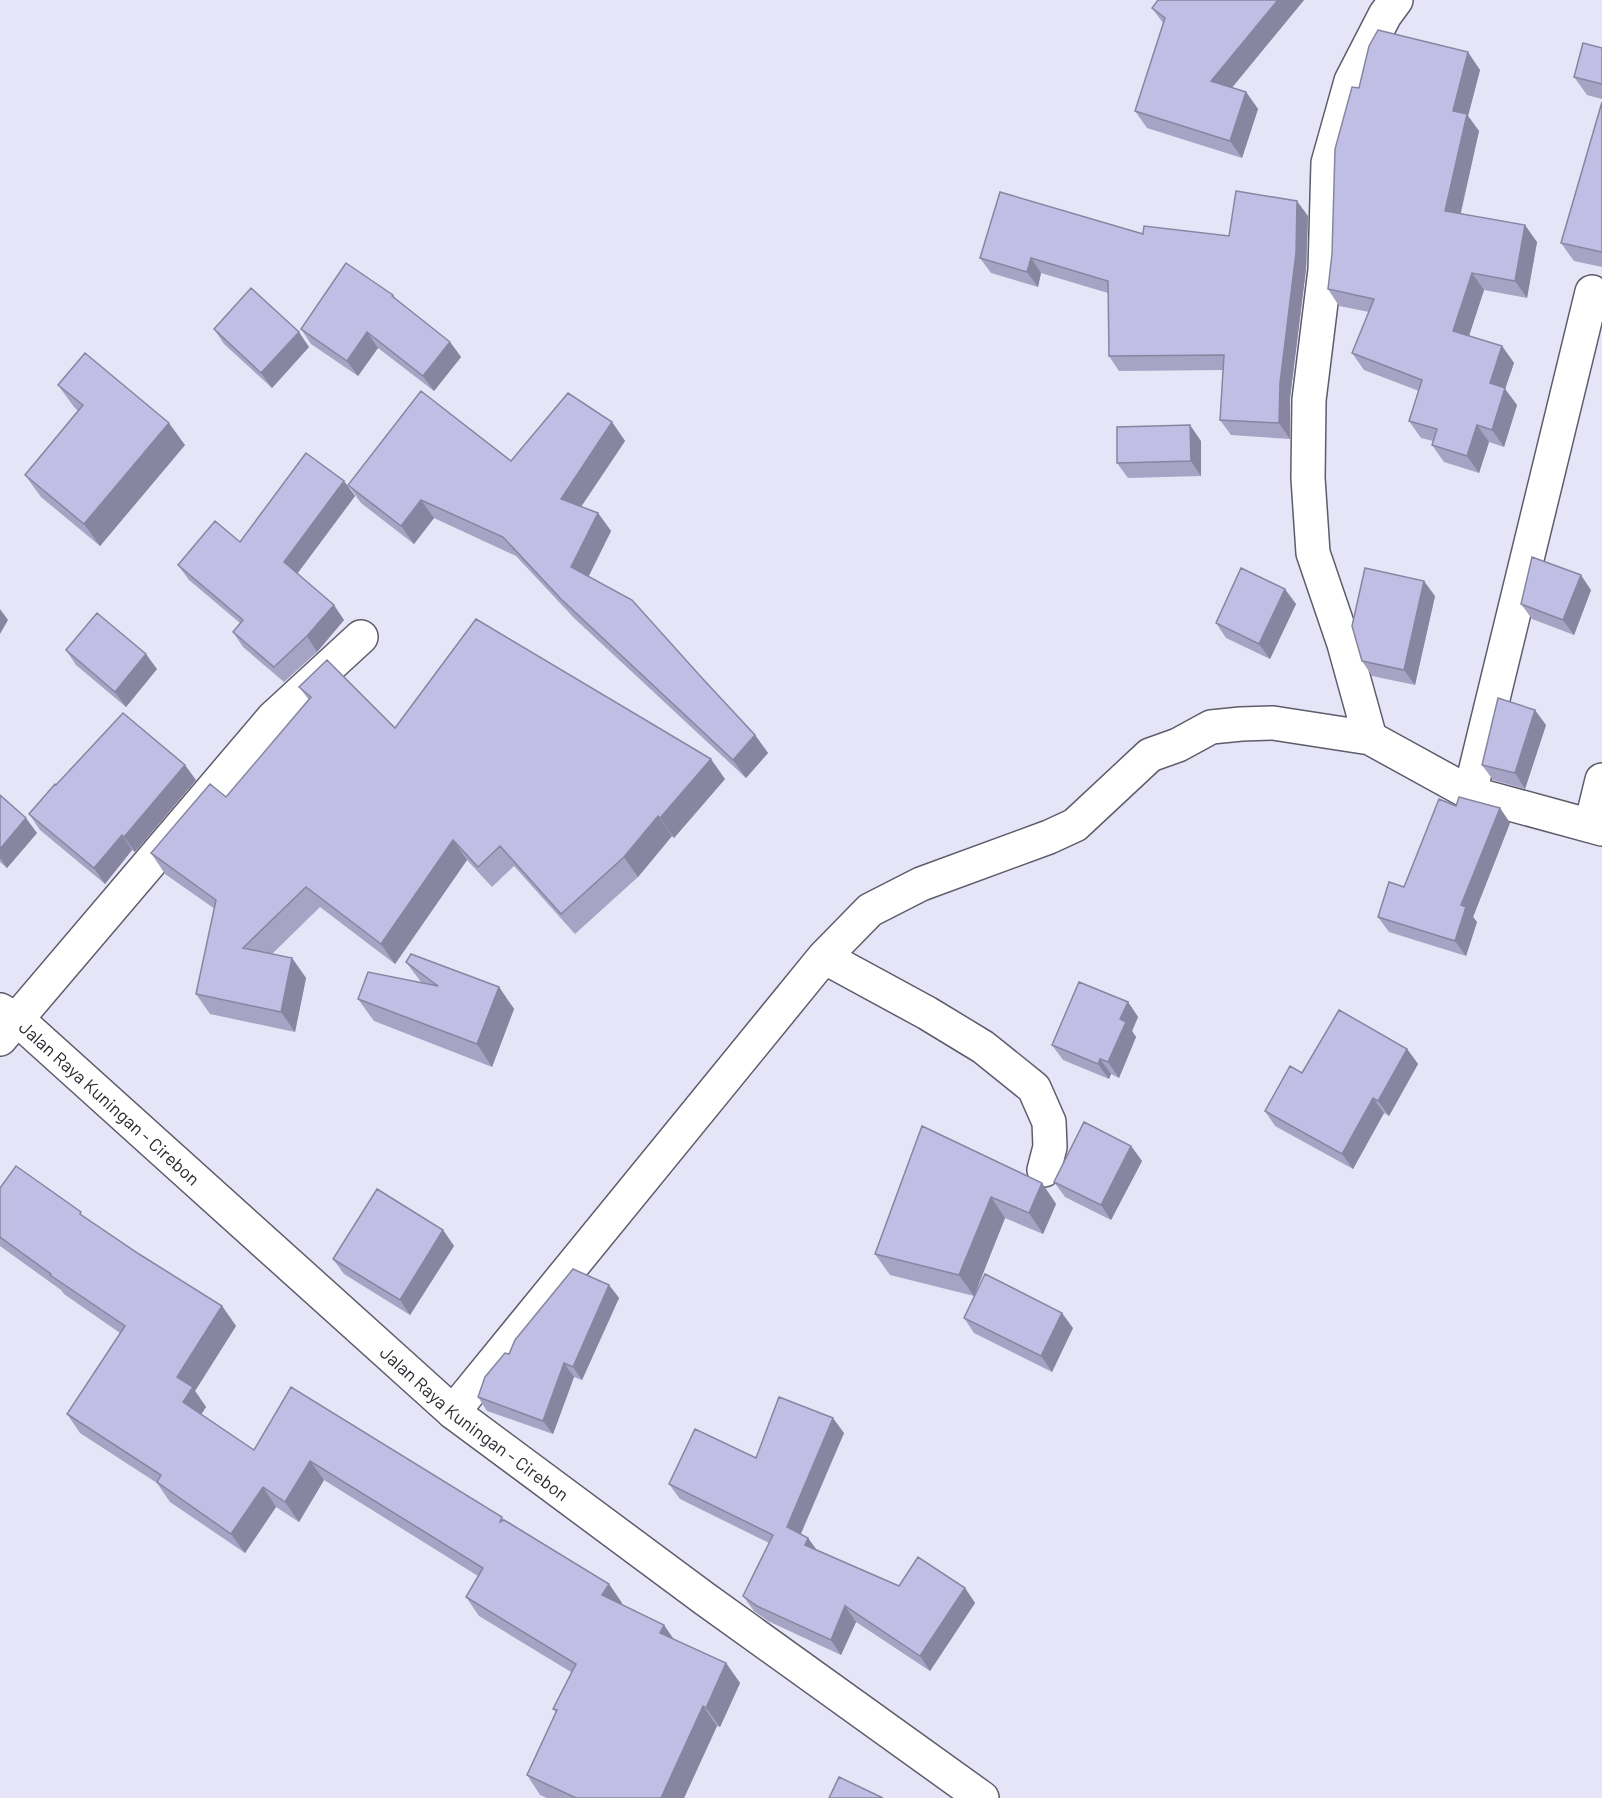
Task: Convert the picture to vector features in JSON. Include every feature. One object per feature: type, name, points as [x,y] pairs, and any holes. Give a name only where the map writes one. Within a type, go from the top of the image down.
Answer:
[{"type":"main road","points":[[1370,738],[1344,644],[1313,553],[1308,478],[1309,400],[1325,270],[1329,163],[1351,81],[1385,15],[1396,0]]},
{"type":"main road","points":[[1470,793],[1592,292]]},
{"type":"main road","points":[[6,1023],[273,718],[361,637]]},
{"type":"main road","points":[[453,1412],[824,957],[870,910],[921,884],[1049,837],[1075,825],[1150,755],[1178,745],[1211,728],[1240,723],[1273,723],[1370,738],[1470,793],[1596,827],[1602,780]]},
{"type":"main road","points":[[824,957],[927,1012],[983,1047],[1034,1088],[1049,1122],[1050,1147],[1044,1170]]},
{"type":"main road","name":"Jalan Raya Kuningan - Cirebon","points":[[6,1023],[453,1412],[705,1599],[982,1798]]},
{"type":"building","points":[[1158,0],[1278,0],[1211,81],[1246,92],[1230,141],[1135,111],[1165,18],[1152,8]]},
{"type":"building","points":[[1378,30],[1468,52],[1453,111],[1467,114],[1445,211],[1525,225],[1515,281],[1472,273],[1453,331],[1502,346],[1490,383],[1505,388],[1492,430],[1477,425],[1467,456],[1432,445],[1437,429],[1409,421],[1422,380],[1352,353],[1374,299],[1328,289],[1332,254],[1335,149],[1352,87],[1359,88],[1369,46]]},
{"type":"building","points":[[1583,43],[1602,48],[1602,84],[1574,77]]},
{"type":"building","points":[[1602,102],[1602,252],[1561,243]]},
{"type":"building","points":[[1236,191],[1297,201],[1296,253],[1280,383],[1279,423],[1220,420],[1224,355],[1109,356],[1108,281],[1031,258],[1027,272],[980,258],[1000,192],[1143,234],[1144,226],[1229,236]]},
{"type":"building","points":[[346,263],[393,295],[450,342],[423,376],[367,332],[347,361],[301,329]]},
{"type":"building","points":[[251,288],[299,332],[261,373],[214,329]]},
{"type":"building","points":[[85,353],[169,423],[84,524],[25,475],[83,405],[58,385]]},
{"type":"building","points":[[421,391],[511,461],[568,393],[612,422],[561,499],[598,513],[571,567],[632,600],[755,735],[733,760],[561,599],[503,537],[421,500],[401,526],[348,485]]},
{"type":"building","points":[[1190,425],[1191,461],[1117,463],[1117,427]]},
{"type":"building","points":[[306,453],[344,481],[284,562],[334,605],[307,636],[274,667],[233,632],[243,620],[178,565],[215,521],[240,542]]},
{"type":"building","points":[[1532,557],[1581,575],[1563,620],[1521,604]]},
{"type":"building","points":[[1241,568],[1285,589],[1259,644],[1216,623]]},
{"type":"building","points":[[1365,568],[1424,581],[1404,670],[1362,661],[1352,626]]},
{"type":"building","points":[[97,613],[146,654],[115,692],[66,650]]},
{"type":"building","points":[[476,619],[711,759],[624,857],[561,914],[500,846],[478,867],[453,840],[381,944],[306,887],[243,948],[292,958],[281,1012],[196,994],[216,900],[151,853],[210,784],[226,797],[311,697],[299,687],[327,660],[395,728]]},
{"type":"building","points":[[1498,698],[1535,710],[1515,773],[1482,765]]},
{"type":"building","points":[[123,713],[185,765],[124,837],[122,835],[94,868],[29,814]]},
{"type":"building","points":[[0,795],[26,818],[0,849]]},
{"type":"building","points":[[1459,797],[1500,808],[1461,905],[1466,907],[1455,941],[1378,917],[1389,882],[1404,887],[1439,799],[1456,806]]},
{"type":"building","points":[[411,954],[499,987],[477,1044],[358,999],[368,972],[438,986],[406,962]]},
{"type":"building","points":[[1079,982],[1128,1002],[1120,1019],[1126,1022],[1108,1062],[1100,1059],[1098,1064],[1052,1045]]},
{"type":"building","points":[[1339,1010],[1407,1049],[1378,1101],[1373,1098],[1342,1154],[1265,1111],[1290,1066],[1302,1073]]},
{"type":"building","points":[[1084,1122],[1131,1146],[1101,1205],[1054,1182]]},
{"type":"building","points":[[922,1126],[1042,1183],[1029,1213],[991,1197],[959,1275],[875,1254]]},
{"type":"building","points":[[16,1166],[81,1212],[80,1214],[222,1306],[177,1377],[193,1387],[183,1402],[254,1450],[291,1387],[502,1517],[500,1522],[504,1520],[609,1584],[602,1595],[664,1625],[660,1633],[726,1663],[706,1708],[703,1706],[661,1798],[576,1798],[527,1775],[557,1710],[553,1709],[576,1664],[466,1597],[483,1568],[310,1461],[285,1502],[263,1487],[231,1534],[157,1482],[161,1475],[67,1414],[125,1326],[50,1275],[0,1237],[0,1188]]},
{"type":"building","points":[[377,1189],[443,1230],[400,1300],[333,1259]]},
{"type":"building","points":[[573,1269],[609,1285],[573,1367],[564,1363],[543,1421],[478,1397],[485,1377],[505,1353],[509,1354],[515,1340]]},
{"type":"building","points":[[985,1274],[1062,1313],[1041,1356],[964,1318]]},
{"type":"building","points":[[779,1397],[833,1418],[787,1527],[808,1538],[805,1545],[899,1586],[918,1557],[965,1588],[920,1656],[845,1606],[831,1640],[757,1606],[743,1596],[773,1535],[669,1484],[695,1429],[756,1458]]},
{"type":"building","points":[[839,1777],[883,1798],[829,1798]]}]
